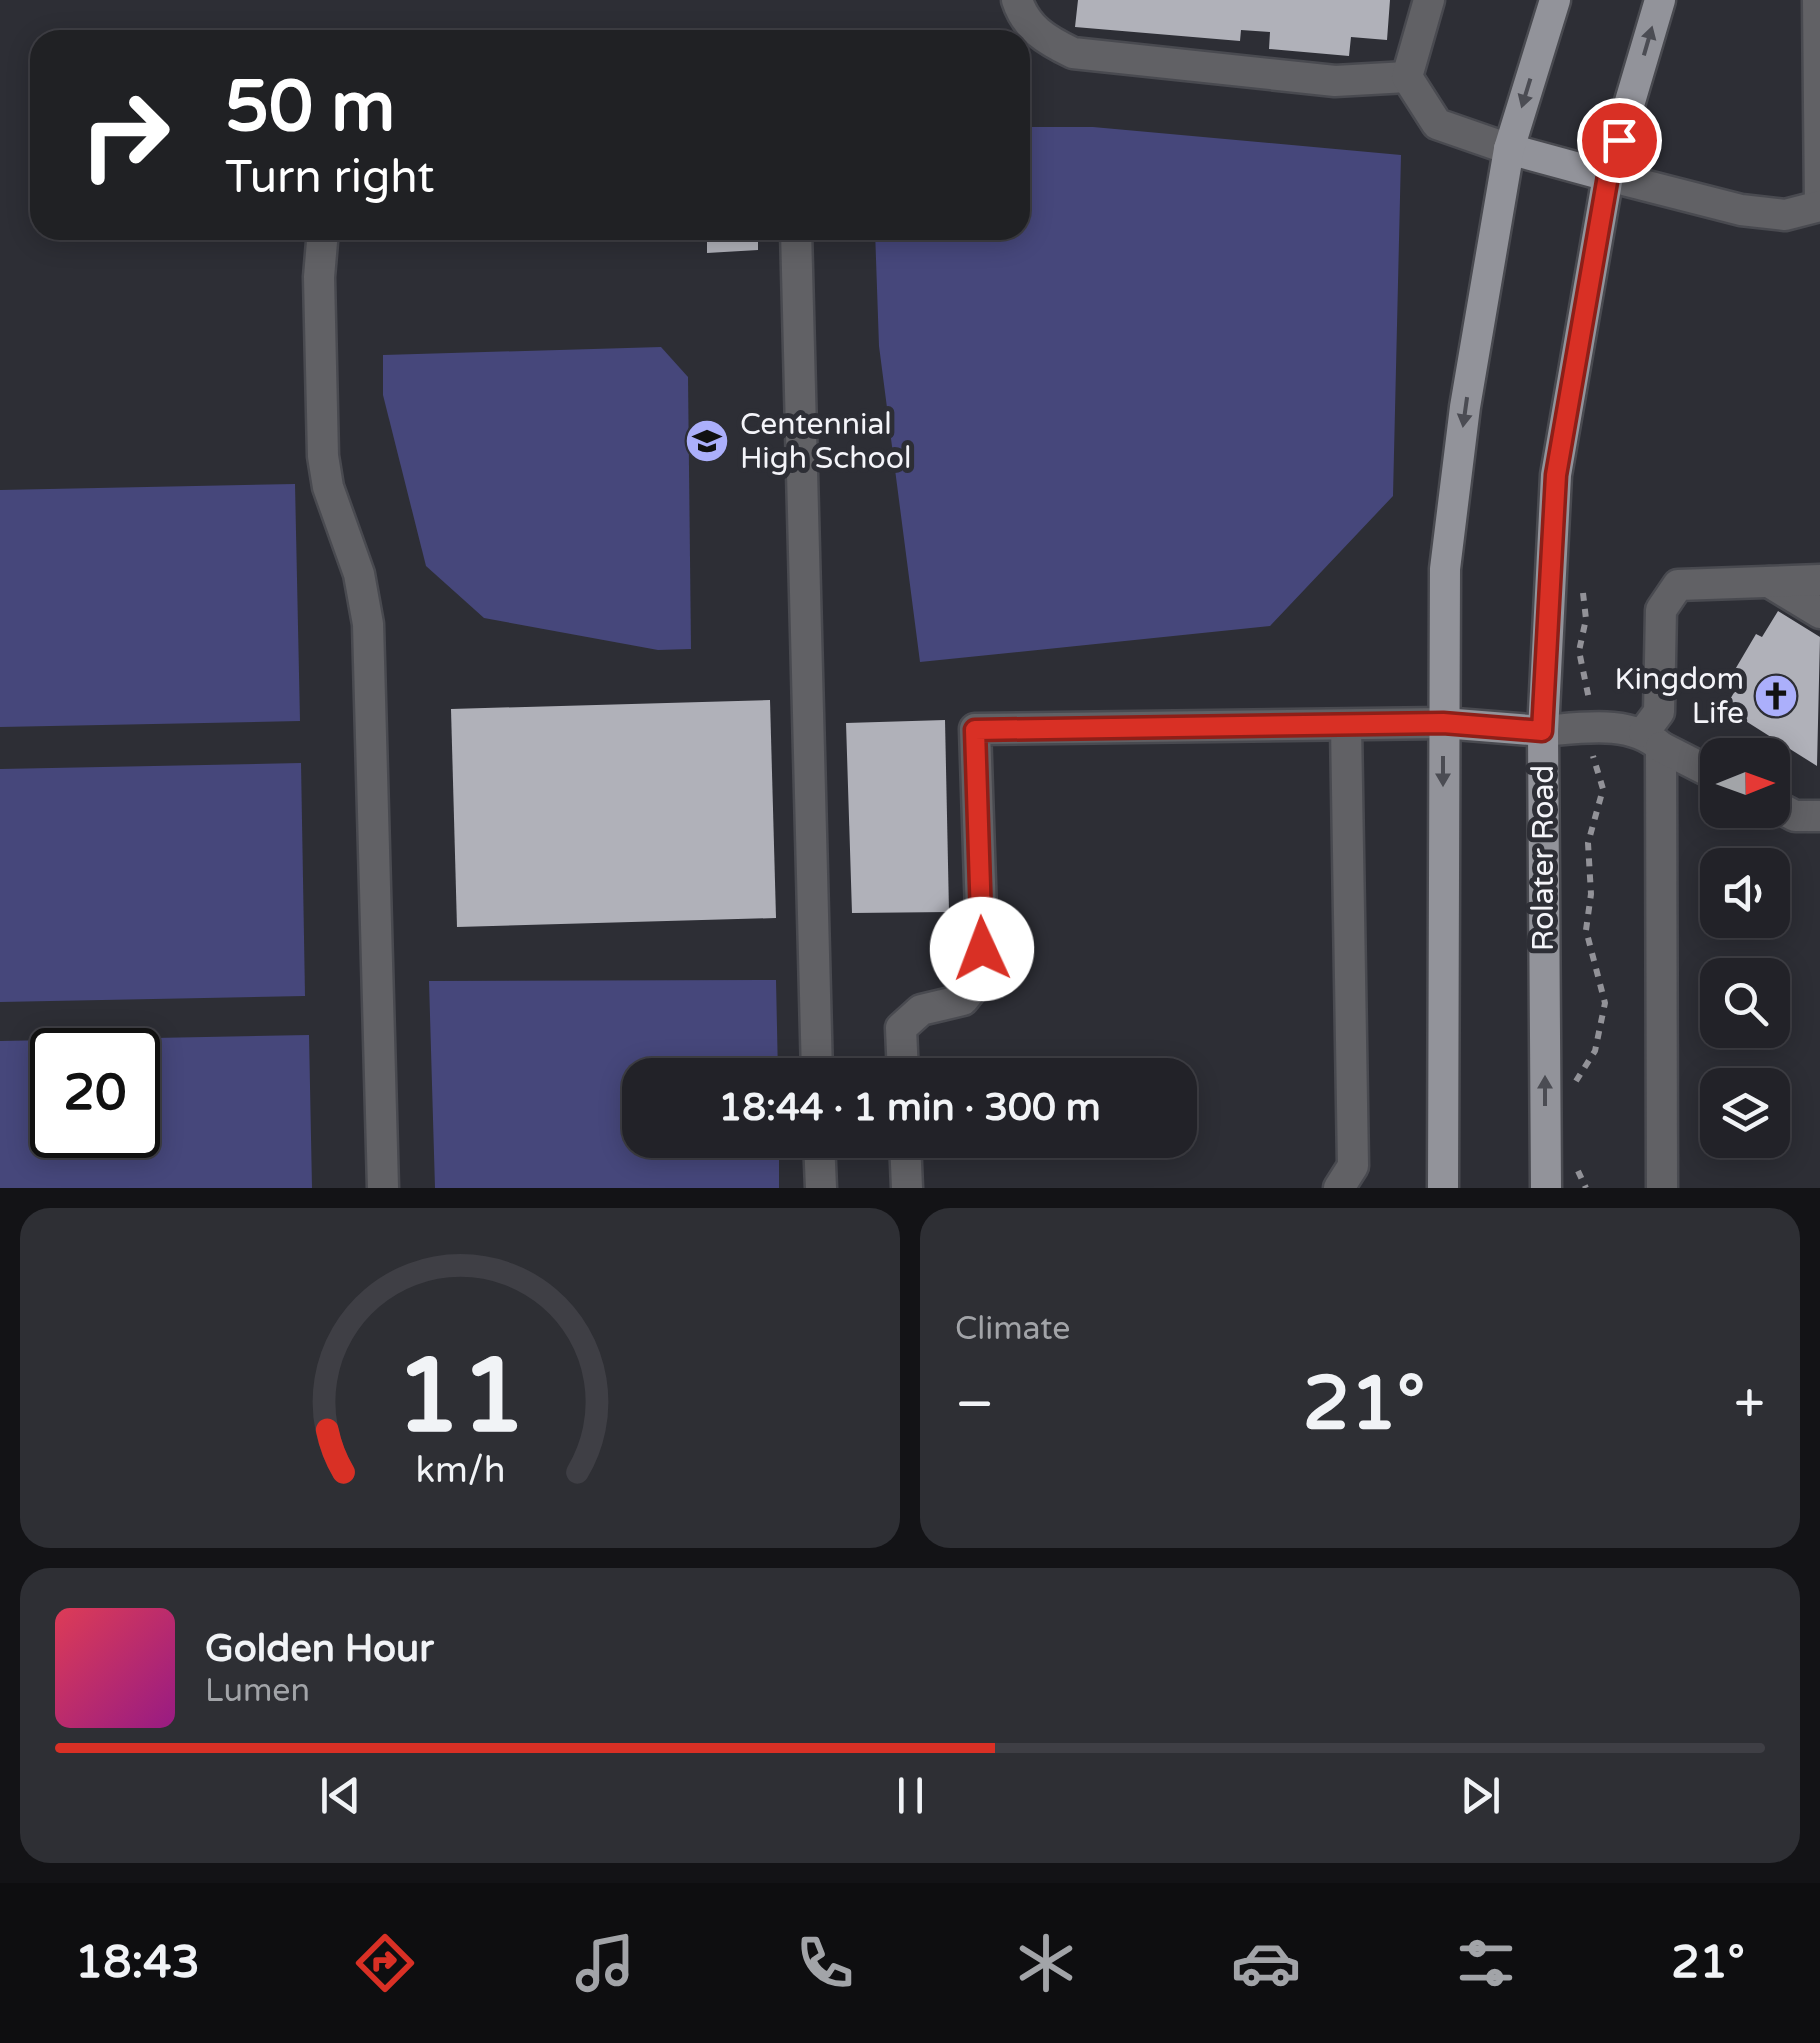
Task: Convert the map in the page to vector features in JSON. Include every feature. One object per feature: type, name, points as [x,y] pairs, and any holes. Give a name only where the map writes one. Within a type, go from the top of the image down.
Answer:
[{"type":"main road","points":[[1443,1188],[1445,569],[1465,406],[1509,149],[1554,0]]},
{"type":"main road","name":"Rolater Road","points":[[1546,1188],[1542,731],[1556,475],[1608,176],[1660,0]]},
{"type":"main road","points":[[1509,149],[1608,176]]},
{"type":"main road","points":[[1443,723],[1542,731]]},
{"type":"lane","points":[[1017,0],[1023,20],[1072,53],[1334,81],[1408,77]]},
{"type":"lane","points":[[1429,0],[1408,77],[1436,124],[1509,149]]},
{"type":"lane","points":[[1608,176],[1742,210],[1785,215],[1820,206],[1818,0]]},
{"type":"lane","points":[[322,240],[319,277],[323,456],[328,487],[359,574],[368,624],[382,1188]]},
{"type":"lane","points":[[796,240],[818,1058]]},
{"type":"lane","points":[[1662,1188],[1653,740],[1659,712],[1661,610],[1678,585],[1820,580]]},
{"type":"lane","points":[[1769,582],[1820,613]]},
{"type":"lane","points":[[903,1058],[902,1028],[921,1010],[963,1000],[983,974],[975,730],[1443,723]]},
{"type":"lane","points":[[1338,1188],[1353,1166],[1346,725]]},
{"type":"lane","points":[[1542,731],[1591,728],[1653,740],[1700,766]]},
{"type":"lane","points":[[1790,813],[1820,816]]},
{"type":"lane","points":[[820,1158],[821,1188]]},
{"type":"lane","points":[[906,1158],[907,1188]]},
{"type":"path","points":[[1573,1086],[1595,1051],[1605,1003],[1586,930],[1592,894],[1588,843],[1603,789],[1592,752],[1580,652],[1586,619],[1582,588]]},
{"type":"path","points":[[1573,1161],[1586,1188]]},
{"type":"shaded area","points":[[1030,127],[1093,127],[1401,155],[1393,496],[1270,626],[920,662],[879,346],[875,240],[1030,240]]},
{"type":"shaded area","points":[[661,347],[688,377],[691,649],[658,650],[484,618],[426,566],[383,395],[383,355]]},
{"type":"shaded area","points":[[295,484],[300,721],[0,727],[0,490]]},
{"type":"shaded area","points":[[301,763],[305,996],[0,1002],[0,769]]},
{"type":"shaded area","points":[[776,980],[778,1058],[622,1058],[622,1158],[779,1158],[779,1188],[435,1188],[429,981]]},
{"type":"shaded area","points":[[309,1035],[312,1188],[0,1188],[0,1041],[30,1040],[30,1158],[160,1158],[160,1038]]},
{"type":"building","points":[[1078,0],[1390,0],[1387,40],[1351,37],[1349,56],[1269,49],[1270,32],[1241,30],[1240,41],[1075,27]]},
{"type":"building","points":[[707,240],[758,240],[758,250],[707,253]]},
{"type":"building","name":"Kingdom Life","points":[[1778,611],[1820,637],[1817,766],[1790,749],[1790,738],[1773,738],[1725,708],[1739,684],[1730,678],[1756,634],[1762,637]]},
{"type":"building","points":[[770,700],[776,918],[457,927],[451,709]]},
{"type":"building","points":[[945,720],[949,912],[852,913],[846,723]]},
{"type":"place","name":"Centennial High School","points":[[707,441]]},
{"type":"place","name":"Kingdom Life","points":[[1776,696]]},
{"type":"route","points":[[982,949],[975,730],[1443,723],[1542,731],[1556,475],[1608,176],[1619,140]]}]
